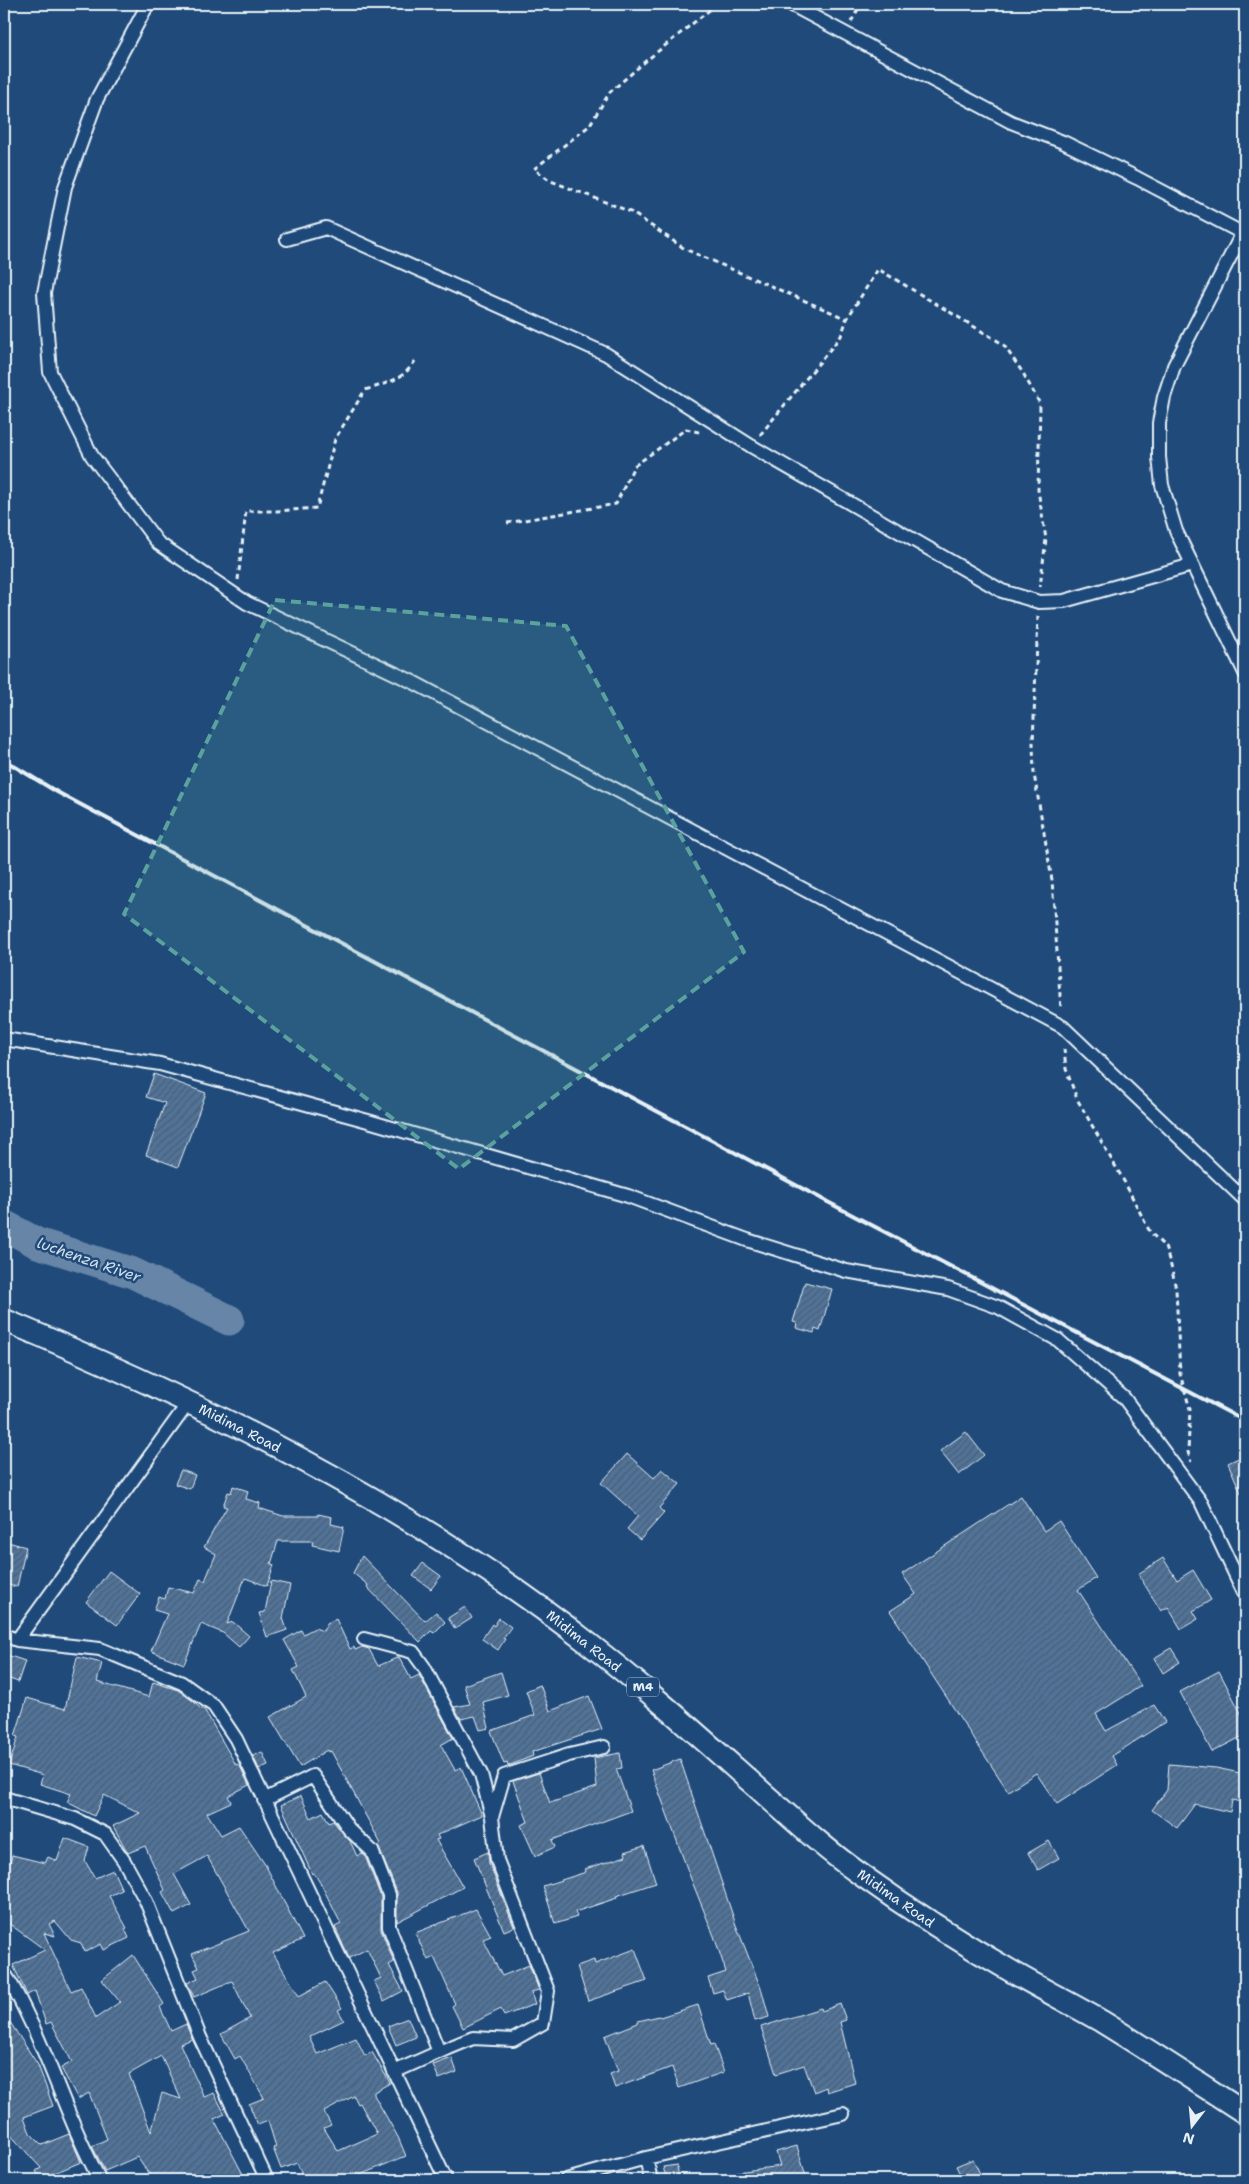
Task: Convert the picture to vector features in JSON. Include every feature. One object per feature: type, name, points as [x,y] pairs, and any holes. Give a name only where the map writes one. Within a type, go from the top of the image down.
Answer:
[{"type":"main road","name":"Midima Road","points":[[4,1320],[94,1358],[189,1402],[313,1464],[422,1528],[522,1593],[588,1643],[653,1696],[786,1813],[855,1870],[923,1918],[1014,1973],[1100,2021],[1245,2113]]},
{"type":"street","points":[[148,4],[97,99],[65,188],[44,293],[50,372],[92,456],[158,543],[247,603],[421,686],[1062,1027],[1245,1200]]},
{"type":"street","points":[[790,4],[1011,122],[1088,154],[1244,231],[1174,366],[1164,397],[1159,423],[1159,458],[1162,485],[1176,531],[1245,673]]},
{"type":"street","points":[[287,239],[326,228],[606,354],[750,446],[1002,591],[1039,602],[1064,601],[1192,565]]},
{"type":"street","points":[[4,1039],[170,1067],[368,1121],[628,1196],[747,1240],[846,1271],[948,1289],[998,1307],[1058,1340],[1124,1398],[1201,1502],[1245,1594]]},
{"type":"street","points":[[17,1640],[189,1402]]},
{"type":"street","points":[[4,1635],[17,1640],[100,1649],[182,1683],[214,1706],[236,1739],[446,2180]]},
{"type":"street","points":[[364,1639],[413,1652],[424,1667],[481,1774],[492,1817],[497,1860],[548,1991],[543,2023],[514,2040],[473,2038],[394,2072]]},
{"type":"street","points":[[492,1817],[504,1776],[568,1755],[604,1746]]},
{"type":"street","points":[[264,1800],[313,1776],[349,1829],[372,1851],[389,1895],[389,1926],[439,2052]]},
{"type":"street","points":[[4,1798],[75,1819],[105,1834],[124,1861],[146,1901],[200,2037],[267,2180]]},
{"type":"street","points":[[4,1973],[22,2004],[48,2060],[81,2145],[100,2180]]},
{"type":"street","points":[[566,2180],[646,2158],[844,2114]]},
{"type":"street","points":[[646,2158],[651,2180]]},
{"type":"path","points":[[717,4],[610,92],[589,126],[534,169],[551,181],[632,212],[684,249],[848,319]]},
{"type":"path","points":[[845,34],[861,4]]},
{"type":"path","points":[[750,446],[842,336],[848,319],[878,269],[1004,344],[1040,404],[1038,490],[1046,539],[1039,602],[1033,743],[1034,774],[1052,880],[1066,1069],[1077,1099],[1125,1183],[1150,1232],[1165,1248],[1171,1266],[1176,1289],[1180,1374],[1190,1409],[1188,1452],[1192,1469]]},
{"type":"path","points":[[236,595],[246,511],[317,508],[335,439],[365,390],[388,382],[408,372],[415,361]]},
{"type":"path","points":[[507,523],[616,504],[634,466],[686,429],[704,434]]},
{"type":"highlighted area","points":[[275,600],[566,626],[744,952],[459,1169],[124,914]]},
{"type":"building","points":[[154,1074],[206,1093],[178,1167],[146,1155],[165,1103],[146,1097]]},
{"type":"building","points":[[805,1282],[832,1289],[820,1331],[815,1329],[814,1333],[796,1328],[797,1323],[793,1322]]},
{"type":"building","points":[[966,1432],[984,1455],[959,1475],[940,1451]]},
{"type":"building","points":[[627,1454],[654,1478],[662,1469],[680,1484],[659,1508],[664,1513],[640,1540],[627,1529],[638,1516],[601,1483]]},
{"type":"building","points":[[1245,1455],[1245,1502],[1228,1463]]},
{"type":"building","points":[[181,1470],[195,1475],[190,1489],[175,1484]]},
{"type":"building","points":[[233,1486],[248,1491],[246,1499],[260,1503],[259,1508],[283,1516],[318,1516],[318,1514],[332,1517],[331,1524],[344,1527],[339,1551],[312,1545],[313,1541],[278,1541],[271,1564],[274,1565],[267,1586],[245,1578],[227,1624],[233,1622],[249,1636],[239,1647],[223,1633],[201,1624],[184,1664],[151,1651],[167,1614],[154,1610],[159,1597],[165,1599],[168,1587],[194,1593],[200,1579],[205,1581],[216,1554],[204,1547],[227,1507],[223,1506],[228,1492],[231,1493]]},
{"type":"building","points":[[1021,1496],[1044,1531],[1059,1521],[1096,1578],[1078,1590],[1141,1686],[1096,1714],[1106,1731],[1154,1705],[1165,1722],[1112,1756],[1117,1765],[1057,1804],[1036,1773],[1008,1791],[890,1611],[916,1594],[902,1574]]},
{"type":"building","points":[[4,1541],[26,1547],[17,1587],[4,1584]]},
{"type":"building","points":[[362,1556],[425,1621],[436,1612],[445,1622],[434,1633],[431,1631],[420,1642],[367,1587],[368,1585],[353,1573]]},
{"type":"building","points":[[1163,1558],[1177,1580],[1193,1570],[1211,1600],[1193,1611],[1198,1619],[1181,1629],[1168,1607],[1161,1611],[1138,1574]]},
{"type":"building","points":[[423,1563],[441,1576],[431,1589],[413,1576]]},
{"type":"building","points":[[109,1571],[140,1594],[117,1625],[86,1602]]},
{"type":"building","points":[[271,1581],[290,1585],[283,1618],[287,1630],[267,1637],[259,1613],[265,1612]]},
{"type":"building","points":[[465,1607],[472,1618],[455,1629],[448,1618]]},
{"type":"building","points":[[499,1618],[511,1627],[503,1638],[505,1639],[498,1650],[482,1639],[492,1624],[494,1626]]},
{"type":"building","points":[[336,1619],[350,1649],[354,1647],[355,1650],[362,1647],[369,1649],[378,1666],[399,1657],[411,1679],[419,1675],[453,1738],[441,1745],[455,1770],[461,1767],[482,1815],[437,1835],[439,1839],[436,1840],[463,1887],[397,1922],[397,1892],[378,1846],[381,1844],[331,1751],[328,1752],[327,1750],[300,1767],[270,1717],[306,1697],[293,1670],[299,1667],[284,1640],[301,1630],[303,1634],[315,1628],[323,1631],[327,1623]]},
{"type":"building","points":[[1171,1648],[1180,1662],[1163,1673],[1154,1658]]},
{"type":"building","points":[[4,1654],[25,1661],[18,1682],[4,1677]]},
{"type":"building","points":[[77,1657],[102,1663],[97,1682],[149,1697],[153,1682],[178,1690],[201,1709],[204,1709],[236,1765],[239,1764],[249,1785],[228,1796],[231,1802],[207,1813],[221,1835],[239,1826],[266,1866],[303,1939],[273,1953],[299,1996],[325,1982],[342,2008],[338,2010],[344,2020],[309,2037],[317,2054],[356,2038],[365,2056],[372,2052],[390,2083],[374,2092],[374,2095],[398,2137],[406,2156],[355,2177],[357,2180],[304,2180],[297,2163],[281,2169],[273,2148],[276,2147],[268,2121],[258,2125],[249,2104],[264,2098],[240,2056],[235,2059],[221,2034],[250,2018],[232,1981],[194,1997],[187,1983],[198,1978],[194,1970],[199,1968],[192,1954],[249,1931],[207,1856],[174,1874],[191,1905],[174,1914],[162,1892],[165,1890],[145,1846],[128,1853],[113,1826],[140,1813],[104,1795],[94,1816],[67,1802],[71,1794],[40,1784],[43,1775],[9,1765],[18,1737],[15,1736],[27,1698],[65,1709]],"holes":[[[354,2096],[358,2104],[360,2103],[377,2134],[338,2151],[324,2128],[331,2125],[324,2112]]]},
{"type":"building","points":[[1219,1671],[1245,1721],[1245,1735],[1212,1752],[1180,1692]]},
{"type":"building","points":[[501,1672],[508,1695],[483,1702],[489,1728],[480,1730],[475,1716],[461,1719],[454,1707],[470,1704],[464,1685]]},
{"type":"building","points":[[540,1685],[550,1711],[589,1696],[602,1729],[532,1752],[533,1756],[508,1766],[507,1763],[504,1764],[491,1731],[535,1715],[526,1691]]},
{"type":"building","points":[[262,1752],[268,1765],[259,1769],[253,1756]]},
{"type":"building","points":[[620,1753],[622,1768],[616,1769],[631,1811],[552,1840],[555,1847],[535,1856],[521,1825],[528,1822],[513,1781],[539,1773],[550,1803],[597,1787],[594,1758]]},
{"type":"building","points":[[680,1759],[736,1925],[762,1991],[769,2017],[755,2021],[748,1993],[727,2000],[723,1990],[713,1993],[708,1978],[726,1972],[651,1770]]},
{"type":"building","points":[[1169,1764],[1216,1768],[1245,1774],[1245,1803],[1232,1800],[1230,1812],[1195,1804],[1177,1828],[1152,1810],[1167,1790]]},
{"type":"building","points":[[301,1796],[311,1818],[323,1812],[329,1823],[333,1821],[350,1841],[357,1856],[362,1853],[365,1856],[381,1897],[381,1930],[394,1962],[389,1965],[403,1991],[384,2001],[374,1981],[381,1978],[367,1949],[349,1958],[335,1927],[341,1924],[322,1886],[314,1873],[312,1874],[281,1805]]},
{"type":"building","points":[[65,1838],[89,1847],[85,1861],[95,1878],[113,1870],[122,1890],[109,1896],[127,1928],[125,1929],[129,1938],[104,1950],[101,1944],[85,1952],[81,1943],[71,1940],[55,1921],[49,1924],[55,1936],[44,1933],[71,1991],[81,1987],[96,2018],[120,2002],[102,1980],[133,1955],[164,2004],[160,2007],[171,2031],[186,2024],[192,2039],[180,2044],[204,2097],[214,2093],[225,2114],[214,2119],[246,2180],[153,2180],[137,2157],[105,2171],[92,2146],[107,2139],[89,2093],[78,2099],[61,2068],[72,2062],[51,2022],[46,2024],[35,1991],[27,1995],[13,1965],[45,1950],[4,1920],[4,1874],[7,1875],[12,1855],[45,1863],[48,1857],[57,1861]],"holes":[[[161,2056],[181,2099],[162,2093],[151,2132],[129,2074]]]},
{"type":"building","points":[[1049,1841],[1059,1858],[1038,1870],[1028,1853]]},
{"type":"building","points":[[644,1846],[656,1883],[575,1912],[577,1917],[555,1924],[543,1886],[586,1872],[585,1869],[626,1856],[625,1852]]},
{"type":"building","points":[[488,1852],[489,1863],[514,1927],[504,1931],[474,1858]]},
{"type":"building","points":[[476,1909],[491,1936],[483,1939],[502,1976],[529,1965],[539,1990],[531,1992],[535,2004],[504,2016],[501,2009],[463,2028],[452,2006],[455,2004],[434,1957],[428,1960],[415,1933]]},
{"type":"building","points":[[635,1949],[647,1981],[588,2001],[577,1966],[594,1960],[595,1964]]},
{"type":"building","points":[[840,2004],[846,2020],[840,2022],[855,2083],[827,2092],[826,2087],[814,2092],[804,2065],[776,2074],[761,2027],[821,2008],[822,2011]]},
{"type":"building","points":[[698,2005],[711,2045],[714,2044],[724,2072],[679,2088],[672,2067],[615,2088],[610,2074],[618,2071],[605,2036],[638,2023],[638,2021],[660,2017]]},
{"type":"building","points":[[4,2013],[38,2065],[53,2106],[24,2117],[30,2133],[42,2145],[69,2134],[81,2162],[52,2174],[55,2180],[41,2180],[36,2171],[41,2168],[4,2128]]},
{"type":"building","points":[[408,2018],[416,2037],[396,2045],[388,2026]]},
{"type":"building","points":[[452,2058],[457,2072],[439,2079],[433,2065]]},
{"type":"building","points":[[797,2146],[807,2180],[738,2180],[737,2172],[780,2166],[776,2152]]},
{"type":"building","points":[[973,2159],[983,2180],[963,2180],[956,2166]]},
{"type":"building","points":[[677,2165],[679,2180],[667,2180],[663,2167]]},
{"type":"waterway","name":"luchenza River","points":[[4,1225],[37,1243],[133,1273],[229,1320]]},
{"type":"railway","points":[[4,760],[57,792],[822,1199],[1245,1421]]}]
